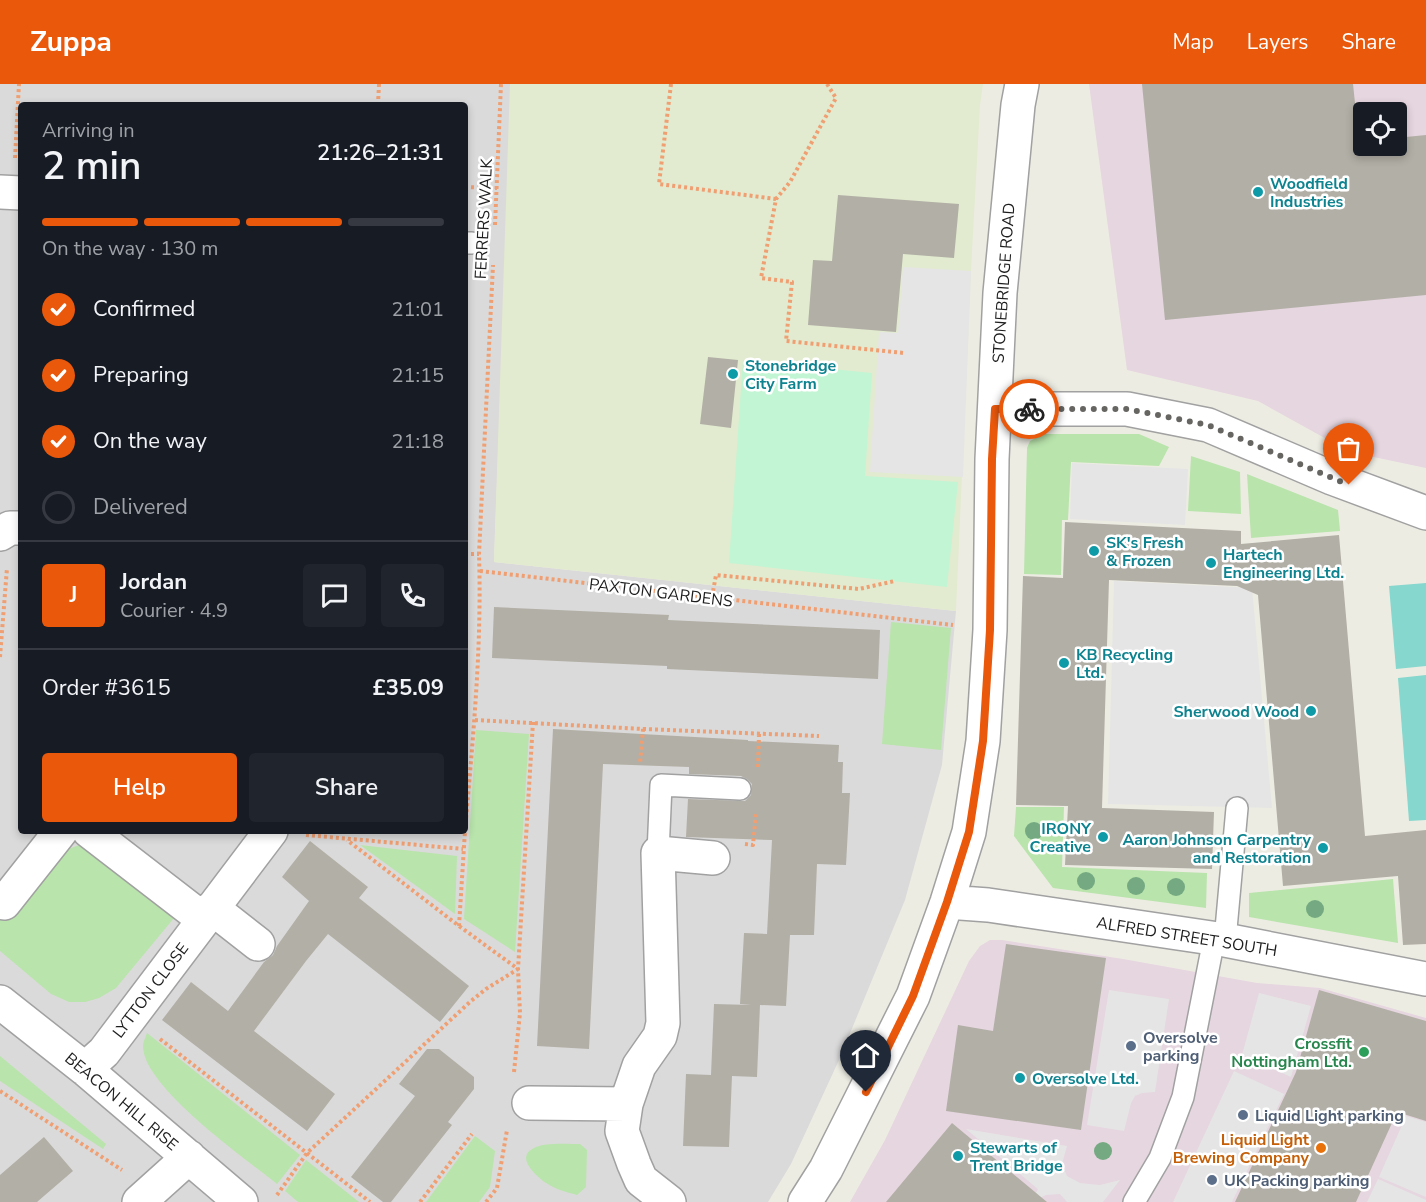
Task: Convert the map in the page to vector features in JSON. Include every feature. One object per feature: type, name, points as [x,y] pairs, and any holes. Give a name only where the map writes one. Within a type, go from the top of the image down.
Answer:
[{"type":"street","name":"STONEBRIDGE ROAD","points":[[805,1202],[826,1169],[913,996],[947,902],[969,832],[983,741],[990,630],[992,459],[1005,237],[1022,84]]},
{"type":"street","points":[[995,409],[1127,409],[1208,425],[1332,478],[1426,513]]},
{"type":"street","points":[[3,903],[59,834]]},
{"type":"street","points":[[93,834],[207,913],[258,944]]},
{"type":"street","name":"LYTTON CLOSE","points":[[85,1069],[104,1052],[269,834]]},
{"type":"street","points":[[669,1202],[642,1180],[622,1131],[626,1104],[639,1066],[660,1036],[663,1023],[658,854],[713,858]]},
{"type":"street","name":"ALFRED STREET SOUTH","points":[[947,902],[988,905],[1219,940],[1426,978]]},
{"type":"street","name":"BEACON HILL RISE","points":[[0,1002],[85,1069],[241,1202]]},
{"type":"street","points":[[520,1103],[626,1104]]},
{"type":"street","points":[[146,1196],[189,1157]]},
{"type":"lane","points":[[658,854],[661,784],[740,789]]},
{"type":"lane","points":[[1134,1202],[1160,1158],[1183,1097],[1219,940],[1238,808]]},
{"type":"path","points":[[11,192],[19,84]]},
{"type":"path","points":[[378,102],[379,84]]},
{"type":"path","name":"FERRERS WALK","points":[[495,235],[501,84]]},
{"type":"path","points":[[671,84],[659,184],[776,199]]},
{"type":"path","points":[[827,84],[836,98],[790,182],[776,199],[761,278],[792,282],[786,340],[904,353]]},
{"type":"path","points":[[468,187],[497,188]]},
{"type":"path","name":"FERRERS WALK","points":[[480,571],[494,258]]},
{"type":"path","points":[[0,657],[10,530]]},
{"type":"path","points":[[468,554],[479,554]]},
{"type":"path","points":[[468,798],[475,720],[480,571]]},
{"type":"path","name":"PAXTON GARDENS","points":[[480,571],[990,630]]},
{"type":"path","points":[[712,597],[716,575],[859,589],[895,581]]},
{"type":"path","points":[[475,720],[819,736]]},
{"type":"path","points":[[486,1202],[497,1188],[520,1103],[519,969],[533,722]]},
{"type":"path","points":[[643,729],[638,798],[661,798]]},
{"type":"path","points":[[296,834],[463,849]]},
{"type":"path","points":[[459,926],[465,834]]},
{"type":"path","points":[[347,840],[519,969]]},
{"type":"path","points":[[275,1202],[277,1194],[307,1153],[471,1001],[486,988],[519,969]]},
{"type":"path","points":[[130,1016],[370,1202]]},
{"type":"path","points":[[0,1091],[146,1196]]},
{"type":"path","points":[[420,1202],[472,1134]]},
{"type":"shaded area","points":[[0,84],[512,84],[494,562],[956,611],[942,765],[905,900],[839,1060],[791,1164],[768,1202],[0,1202]]},
{"type":"shaded area","points":[[1089,84],[1426,84],[1426,468],[1350,452],[1258,401],[1127,370]]},
{"type":"shaded area","points":[[903,267],[971,271],[963,477],[870,472],[879,332],[898,333]]},
{"type":"shaded area","points":[[1072,463],[1188,469],[1185,525],[1070,519]]},
{"type":"shaded area","points":[[1114,581],[1252,588],[1272,808],[1108,804]]},
{"type":"shaded area","points":[[1426,583],[1426,666],[1396,669],[1389,586]]},
{"type":"shaded area","points":[[1426,675],[1426,820],[1409,821],[1398,678]]},
{"type":"shaded area","points":[[990,940],[1123,959],[1257,983],[1320,988],[1426,1018],[1426,1202],[850,1202],[885,1140],[969,961],[980,946]]},
{"type":"shaded area","name":"Oversolve parking","points":[[1109,990],[1169,999],[1155,1092],[1135,1096],[1124,1131],[1087,1125]]},
{"type":"shaded area","points":[[1259,993],[1311,1006],[1291,1077],[1242,1055]]},
{"type":"shaded area","points":[[1234,1071],[1284,1094],[1232,1202],[1173,1202]]},
{"type":"shaded area","points":[[1406,1116],[1426,1122],[1426,1197],[1379,1177]]},
{"type":"shaded area","points":[[966,1129],[1067,1146],[1062,1164],[1067,1176],[1080,1183],[1100,1185],[1120,1180],[1103,1202],[1067,1202],[1060,1194],[1046,1195],[1031,1202],[1038,1189]]},
{"type":"shaded area","points":[[1378,1179],[1426,1200],[1426,1202],[1367,1202]]},
{"type":"green space","name":"Stonebridge City Farm","points":[[510,84],[983,84],[971,271],[956,611],[494,562]]},
{"type":"green space","points":[[743,360],[872,373],[865,476],[958,482],[947,587],[729,563]]},
{"type":"green space","points":[[1043,434],[1139,434],[1169,447],[1159,466],[1071,462],[1068,520],[1062,520],[1061,575],[1024,574],[1027,448],[1030,441]]},
{"type":"green space","points":[[1191,456],[1240,472],[1241,514],[1188,511]]},
{"type":"green space","points":[[1247,474],[1338,510],[1340,531],[1251,538]]},
{"type":"green space","points":[[891,622],[951,628],[941,750],[882,744]]},
{"type":"green space","points":[[476,730],[529,734],[515,952],[464,919]]},
{"type":"green space","points":[[1016,807],[1064,807],[1062,867],[1207,873],[1206,908],[1053,888],[1014,836]]},
{"type":"green space","points":[[79,845],[96,847],[179,912],[116,988],[99,998],[85,1002],[69,1002],[51,994],[0,951],[0,904],[63,851]]},
{"type":"green space","points":[[360,845],[457,856],[455,914]]},
{"type":"green space","points":[[1393,879],[1398,943],[1249,917],[1249,893]]},
{"type":"green space","points":[[147,1033],[300,1155],[277,1184],[198,1121],[159,1081],[147,1063],[143,1046]]},
{"type":"green space","points":[[0,1056],[106,1144],[103,1149],[0,1081]]},
{"type":"green space","points":[[475,1136],[495,1151],[490,1187],[479,1202],[426,1202]]},
{"type":"green space","points":[[580,1144],[587,1150],[586,1187],[577,1195],[546,1183],[532,1171],[527,1161],[526,1156],[538,1146]]},
{"type":"green space","points":[[306,1160],[359,1202],[298,1202],[285,1191]]},
{"type":"building","name":"Woodfield Industries","points":[[1142,84],[1353,84],[1355,102],[1353,102],[1353,156],[1407,156],[1407,137],[1426,135],[1426,295],[1165,320]]},
{"type":"building","points":[[838,195],[959,204],[954,258],[903,254],[896,332],[808,325],[813,260],[832,261]]},
{"type":"building","points":[[708,357],[738,360],[731,428],[700,424]]},
{"type":"building","points":[[1065,522],[1241,531],[1241,544],[1339,535],[1365,836],[1426,830],[1426,944],[1403,945],[1398,876],[1283,886],[1258,595],[1237,586],[1109,580],[1102,808],[1214,812],[1212,869],[1065,865],[1068,806],[1016,805],[1023,576],[1063,578]]},
{"type":"building","points":[[494,607],[669,615],[668,620],[880,630],[878,679],[492,658]]},
{"type":"building","points":[[553,729],[839,745],[838,762],[843,762],[842,793],[850,793],[846,865],[817,864],[814,935],[790,935],[786,1006],[760,1005],[757,1077],[732,1076],[729,1147],[683,1146],[686,1074],[711,1075],[714,1004],[751,1005],[740,1004],[744,933],[767,934],[772,840],[686,837],[688,799],[745,801],[751,795],[752,784],[741,776],[689,774],[689,767],[603,764],[589,1049],[537,1046]]},
{"type":"building","points":[[310,841],[368,887],[359,898],[469,986],[440,1022],[328,934],[254,1031],[335,1094],[307,1131],[162,1020],[191,982],[228,1011],[264,962],[273,955],[309,901],[282,877]]},
{"type":"building","points":[[1006,944],[1106,958],[1081,1130],[946,1111],[958,1025],[993,1031]]},
{"type":"building","points":[[1319,990],[1426,1021],[1426,1121],[1397,1112],[1356,1202],[1235,1202],[1296,1072]]},
{"type":"building","points":[[427,1049],[439,1049],[474,1077],[474,1089],[448,1122],[452,1125],[391,1202],[383,1202],[351,1177],[415,1096],[399,1084]]},
{"type":"building","name":"Stewarts of Trent Bridge","points":[[952,1123],[1047,1202],[886,1202]]},
{"type":"building","points":[[44,1137],[73,1171],[37,1202],[0,1202],[0,1175]]},
{"type":"way so far","points":[[1029,409],[1127,409],[1208,425],[1349,485]]},
{"type":"place","name":"Woodfield Industries","points":[[1258,192]]},
{"type":"place","name":"Stonebridge City Farm","points":[[733,374]]},
{"type":"place","name":"SK's Fresh & Frozen","points":[[1094,551]]},
{"type":"place","name":"Hartech Engineering Ltd.","points":[[1211,563]]},
{"type":"place","name":"KB Recycling Ltd.","points":[[1064,663]]},
{"type":"place","name":"Sherwood Wood","points":[[1311,711]]},
{"type":"place","name":"IRONY Creative","points":[[1103,837]]},
{"type":"place","name":"Aaron Johnson Carpentry and Restoration","points":[[1323,848]]},
{"type":"place","name":"Oversolve parking","points":[[1131,1046]]},
{"type":"place","name":"Crossfit Nottingham Ltd.","points":[[1364,1052]]},
{"type":"place","name":"Oversolve Ltd.","points":[[1020,1078]]},
{"type":"place","name":"Liquid Light parking","points":[[1243,1115]]},
{"type":"place","name":"Liquid Light Brewing Company","points":[[1321,1148]]},
{"type":"place","name":"Stewarts of Trent Bridge","points":[[958,1156]]},
{"type":"place","name":"UK Packing parking","points":[[1212,1180]]},
{"type":"route","points":[[866,1092],[913,996],[947,902],[969,832],[983,741],[990,630],[992,459],[995,409],[1029,409]]}]
